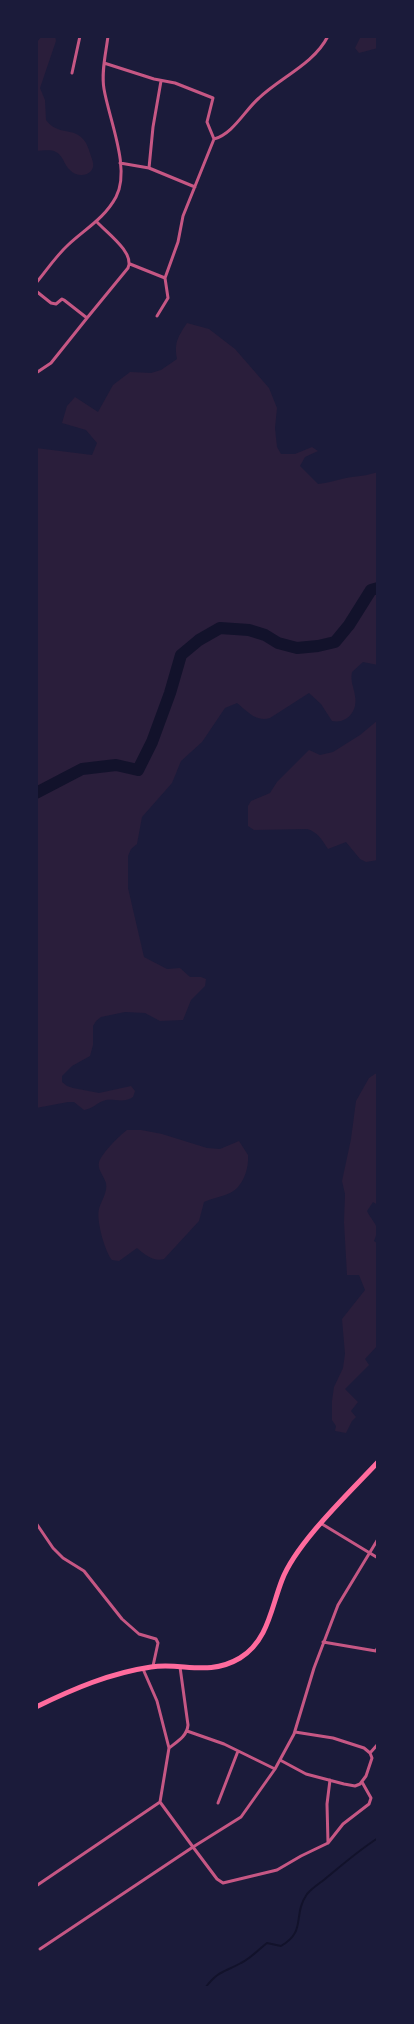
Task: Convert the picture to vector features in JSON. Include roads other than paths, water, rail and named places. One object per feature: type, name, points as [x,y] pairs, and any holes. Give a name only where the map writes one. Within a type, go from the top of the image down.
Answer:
[{"type":"main road","points":[[36,1707],[82,1686],[142,1668],[153,1666],[200,1669],[226,1664],[240,1658],[251,1650],[261,1638],[267,1626],[286,1569],[296,1554],[378,1462]]},
{"type":"street","points":[[72,73],[80,36]]},
{"type":"street","points":[[36,283],[67,246],[96,222],[112,202],[120,188],[122,180],[120,163],[104,88],[104,63],[108,36]]},
{"type":"street","points":[[214,139],[223,135],[260,97],[307,61],[328,36]]},
{"type":"street","points":[[104,63],[161,81],[175,83],[213,97],[208,122],[214,139],[182,216],[178,242],[165,278],[168,298],[157,316]]},
{"type":"street","points":[[150,168],[153,127],[161,81]]},
{"type":"street","points":[[120,163],[150,168],[195,187]]},
{"type":"street","points":[[36,373],[51,364],[130,264],[130,256],[96,222]]},
{"type":"street","points":[[130,264],[165,278]]},
{"type":"street","points":[[36,291],[51,303],[56,304],[62,299],[64,300],[87,318]]},
{"type":"street","points":[[36,1523],[53,1548],[63,1558],[84,1571],[122,1619],[139,1634],[156,1639],[158,1643],[153,1666]]},
{"type":"street","points":[[322,1524],[378,1558]]},
{"type":"street","points":[[40,1949],[241,1816],[275,1769],[295,1732],[338,1605],[378,1539]]},
{"type":"street","points":[[324,1642],[377,1651],[378,1647]]},
{"type":"street","points":[[169,1748],[182,1738],[187,1730],[188,1717],[180,1667]]},
{"type":"street","points":[[36,1886],[160,1802],[169,1748],[157,1701],[142,1668]]},
{"type":"street","points":[[187,1730],[275,1769]]},
{"type":"street","points":[[295,1732],[326,1737],[360,1746],[370,1753]]},
{"type":"street","points":[[280,1760],[306,1774],[355,1786],[362,1782],[371,1765],[370,1753],[378,1744]]},
{"type":"street","points":[[218,1803],[238,1751]]},
{"type":"street","points":[[328,1843],[327,1804],[330,1780]]},
{"type":"street","points":[[160,1802],[217,1879],[223,1883],[277,1870],[328,1843],[343,1824],[369,1804],[371,1798],[362,1782]]},
{"type":"waterway","points":[[36,793],[82,769],[116,765],[138,770],[152,742],[170,693],[181,655],[199,640],[220,628],[249,630],[265,635],[278,643],[297,648],[335,642],[349,625],[371,590],[378,588]]},
{"type":"waterway","points":[[205,1988],[218,1975],[245,1961],[267,1943],[281,1946],[289,1940],[297,1929],[300,1909],[307,1894],[378,1838]]}]
